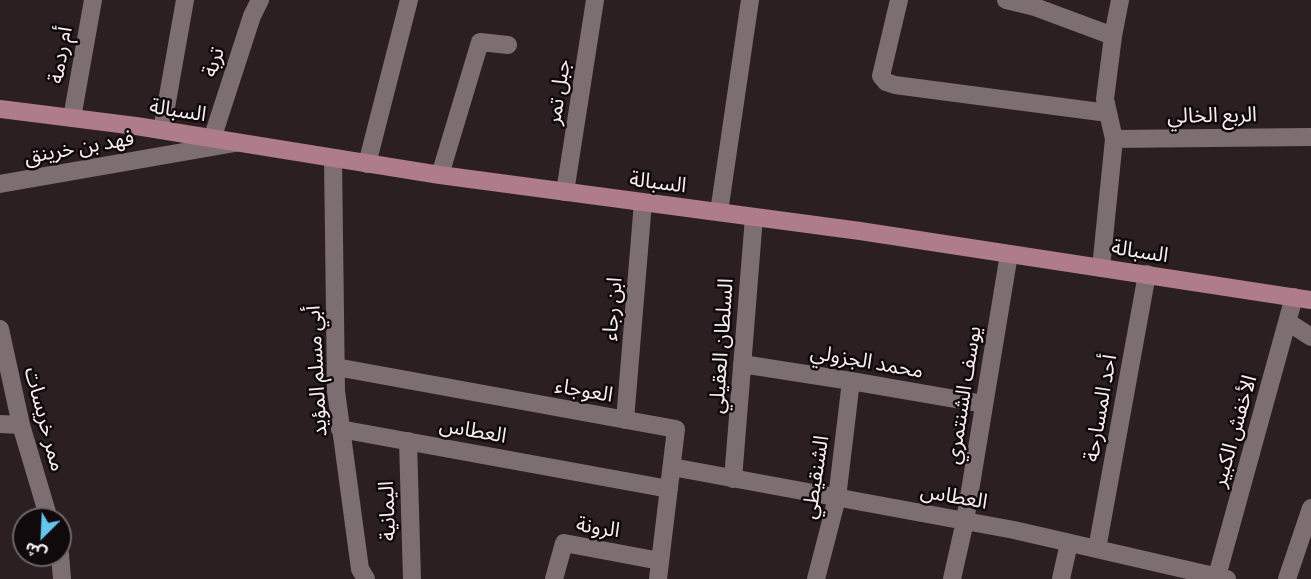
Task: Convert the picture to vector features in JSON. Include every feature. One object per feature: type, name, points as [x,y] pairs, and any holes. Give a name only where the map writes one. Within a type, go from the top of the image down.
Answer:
[{"type":"main road","name":"السبالة","points":[[0,108],[162,130],[440,175],[719,212],[1303,298]]},
{"type":"street","name":"أم ردمة","points":[[72,118],[93,0]]},
{"type":"street","points":[[162,130],[185,0]]},
{"type":"street","name":"تربة","points":[[212,139],[252,16],[260,0]]},
{"type":"street","points":[[367,164],[409,0]]},
{"type":"street","name":"جبل تمر","points":[[565,192],[595,0]]},
{"type":"street","points":[[719,212],[750,0]]},
{"type":"street","points":[[899,0],[881,76],[886,82],[1108,113]]},
{"type":"street","points":[[1006,0],[1113,36]]},
{"type":"street","points":[[1101,267],[1114,139],[1105,99],[1120,0]]},
{"type":"street","points":[[440,175],[480,42],[508,45]]},
{"type":"street","name":"الربع الخالي","points":[[1114,139],[1311,137]]},
{"type":"street","name":"فهد بن خرينق","points":[[0,184],[237,142]]},
{"type":"street","name":"أبي مسلم المؤيد","points":[[333,158],[336,367],[340,429],[360,569],[366,579]]},
{"type":"street","name":"ابن رجاء","points":[[625,420],[643,202]]},
{"type":"street","name":"السلطان العقيلي","points":[[733,479],[754,217]]},
{"type":"street","name":"يوسف الشنتمري","points":[[952,579],[965,521],[1009,254]]},
{"type":"street","name":"أحد المسارحة","points":[[1097,549],[1147,274]]},
{"type":"street","name":"الأخفش الكبير","points":[[1222,578],[1288,322],[1303,298]]},
{"type":"street","points":[[1288,322],[1311,337]]},
{"type":"street","name":"ممر خريسات","points":[[1,334],[21,425],[45,507]]},
{"type":"street","name":"محمد الجزولي","points":[[742,364],[984,404]]},
{"type":"street","name":"العوجاء","points":[[336,367],[676,429],[659,570]]},
{"type":"street","name":"الشنقيطي","points":[[816,579],[837,498],[851,381]]},
{"type":"street","points":[[0,424],[21,425]]},
{"type":"street","name":"العطاس","points":[[340,429],[669,489]]},
{"type":"street","name":"اليمانية","points":[[408,441],[412,579]]},
{"type":"street","name":"العطاس","points":[[672,467],[965,521],[1222,578]]},
{"type":"street","points":[[1287,579],[1311,508]]},
{"type":"street","name":"الرونة","points":[[554,579],[564,543],[659,570]]},
{"type":"street","points":[[1061,579],[1069,543]]}]
